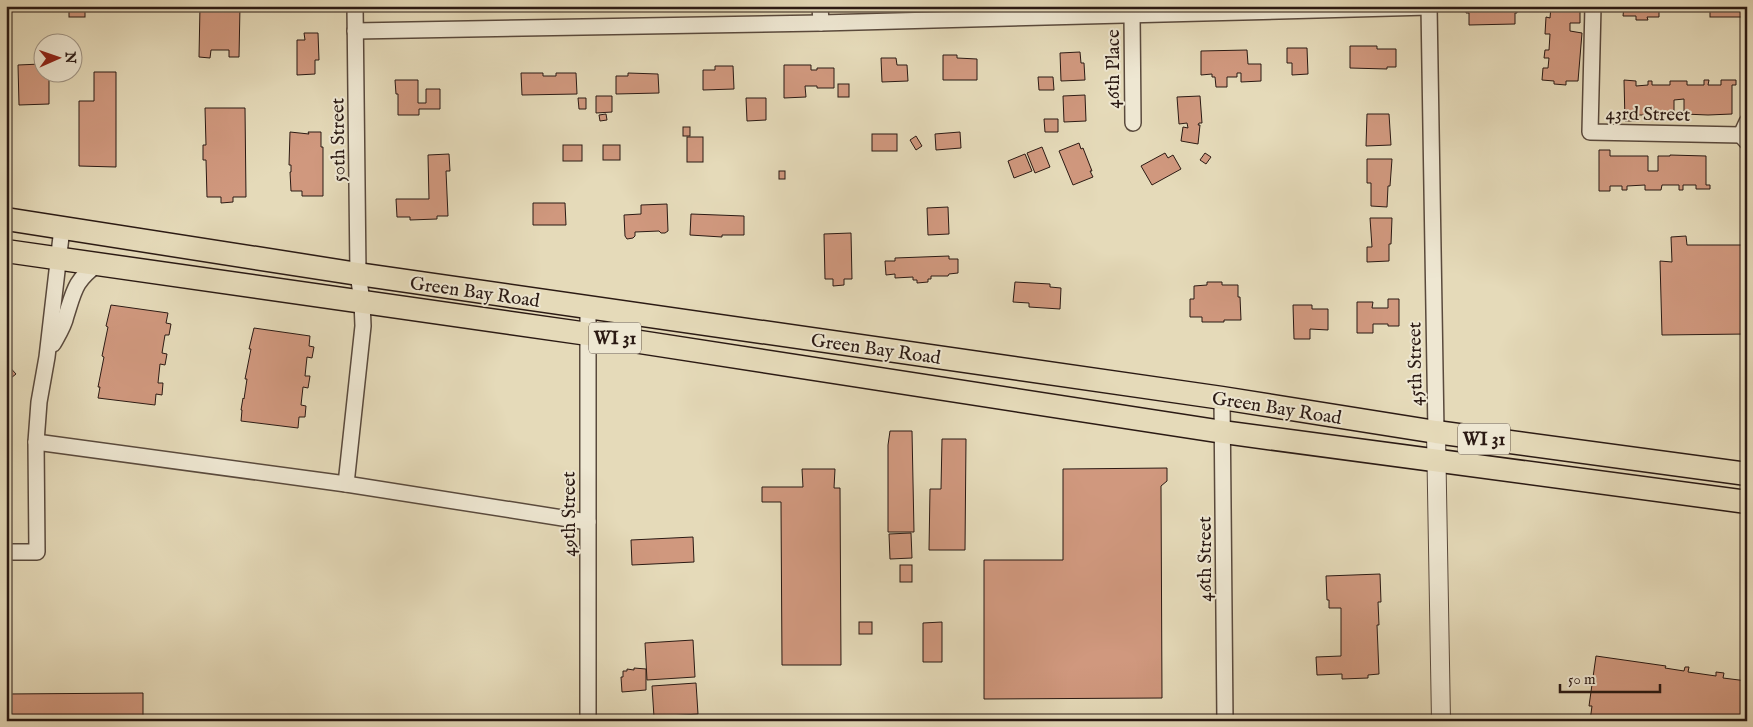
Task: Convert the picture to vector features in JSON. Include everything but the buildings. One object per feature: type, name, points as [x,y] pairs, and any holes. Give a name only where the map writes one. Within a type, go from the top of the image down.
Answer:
[{"type":"main road","name":"Green Bay Road","points":[[6,219],[358,274],[1222,398],[1436,432],[1747,474]]},
{"type":"main road","name":"Green Bay Road","points":[[6,251],[588,334],[1223,432],[1747,502]]},
{"type":"street","name":"50th Street","points":[[346,484],[363,326],[358,274],[355,6]]},
{"type":"street","points":[[820,6],[821,23]]},
{"type":"street","name":"43rd Street","points":[[1593,6],[1590,132],[1745,133]]},
{"type":"street","points":[[355,31],[821,23],[1429,7]]},
{"type":"street","name":"45th Street","points":[[1429,7],[1441,721]]},
{"type":"street","name":"46th Place","points":[[1132,14],[1133,123]]},
{"type":"street","points":[[6,552],[37,552],[36,442],[39,402],[47,357],[62,228]]},
{"type":"street","points":[[47,357],[66,318],[71,295],[80,280],[98,264]]},
{"type":"street","name":"49th Street","points":[[588,306],[588,721]]},
{"type":"street","name":"46th Street","points":[[1222,398],[1226,721]]},
{"type":"street","points":[[36,442],[346,484],[588,522]]}]
